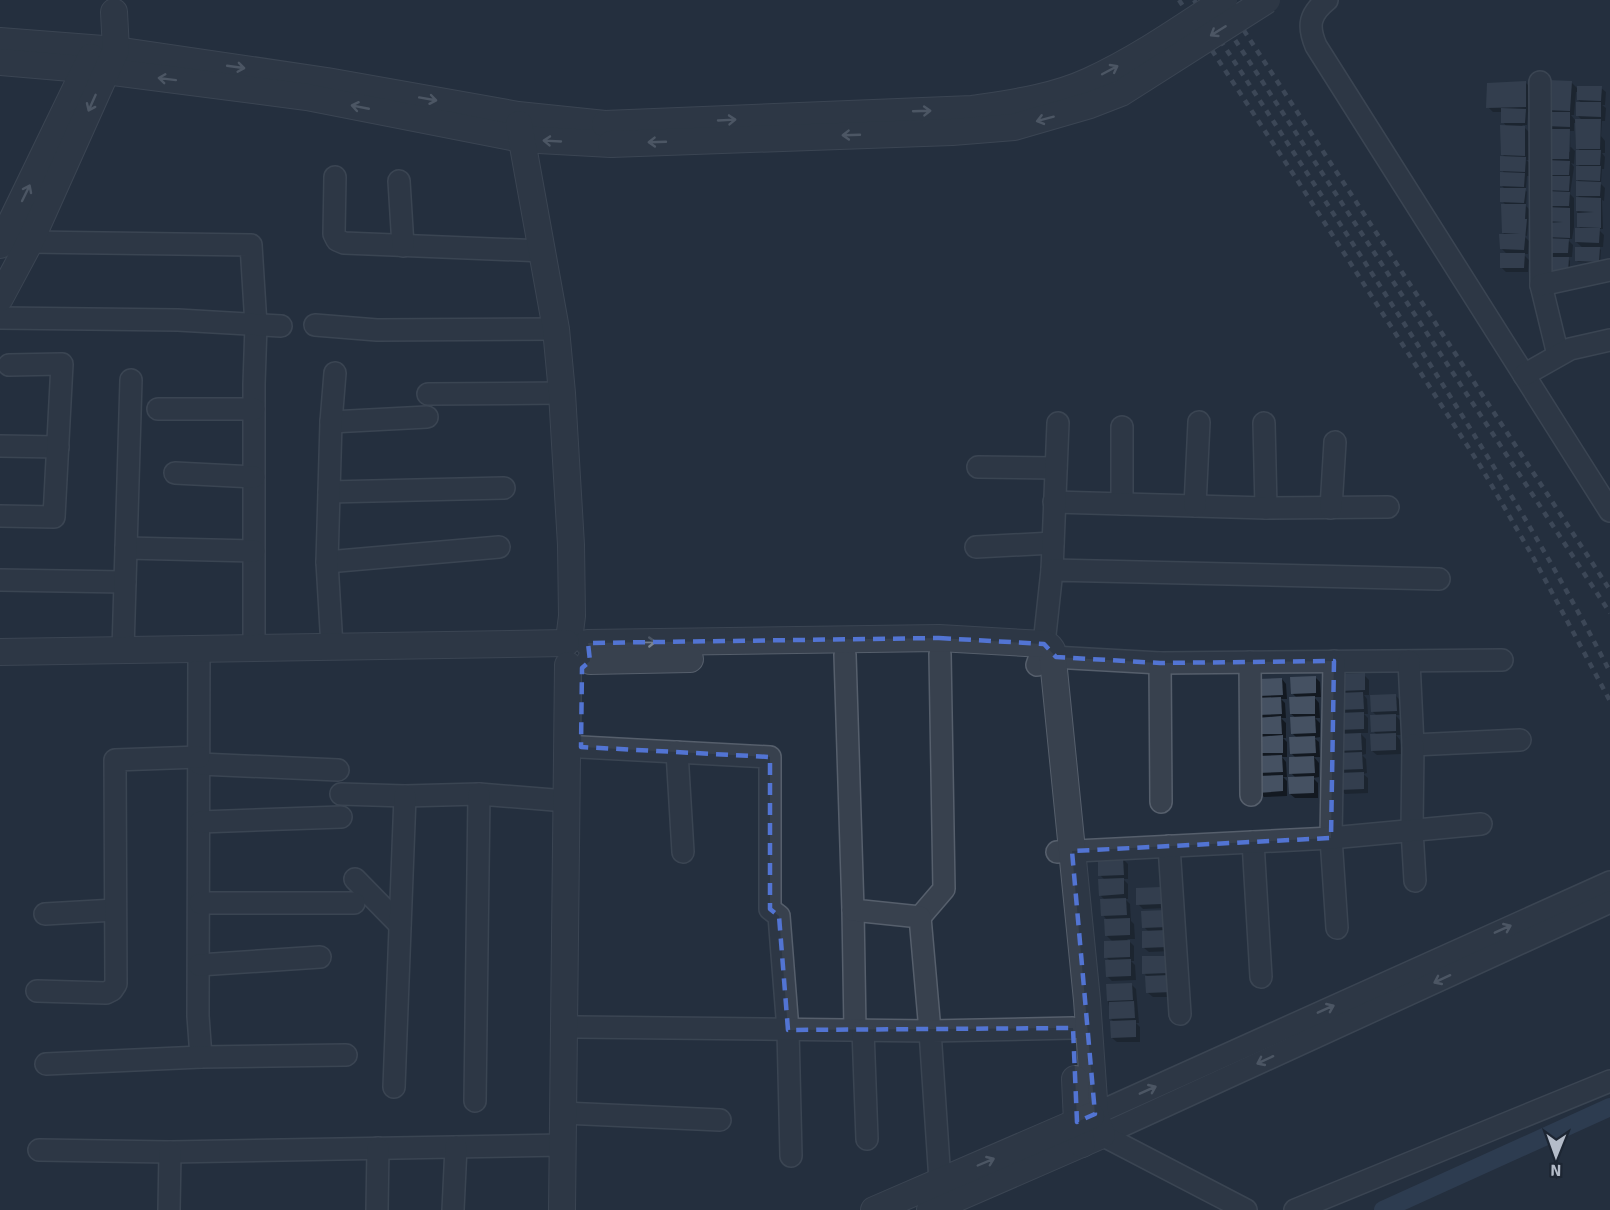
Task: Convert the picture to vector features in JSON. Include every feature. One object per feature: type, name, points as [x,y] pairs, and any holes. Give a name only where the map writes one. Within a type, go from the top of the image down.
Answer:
[{"type":"street","points":[[608,134],[972,109],[1031,100],[1088,82],[1158,44],[1224,0]]},
{"type":"street","points":[[0,41],[100,60],[327,81],[520,127],[608,134],[952,132],[1014,127],[1090,105],[1121,93],[1267,0]]},
{"type":"street","points":[[1327,0],[1312,16],[1310,25],[1316,46],[1610,511]]},
{"type":"street","points":[[0,298],[30,242],[100,60],[117,6]]},
{"type":"street","points":[[0,62],[100,60]]},
{"type":"street","points":[[0,245],[100,60]]},
{"type":"street","points":[[1540,82],[1541,285],[1558,355]]},
{"type":"street","points":[[520,127],[556,329],[562,393],[580,747],[577,1028],[569,1113],[563,1144],[562,1210]]},
{"type":"street","points":[[335,177],[334,234],[337,240],[344,243],[543,251]]},
{"type":"street","points":[[399,181],[403,246]]},
{"type":"street","points":[[30,242],[251,245],[256,325],[254,648]]},
{"type":"street","points":[[1541,285],[1610,270]]},
{"type":"street","points":[[0,318],[178,320],[281,326]]},
{"type":"street","points":[[315,325],[377,330],[556,329]]},
{"type":"street","points":[[1524,375],[1570,349],[1610,340]]},
{"type":"street","points":[[0,516],[54,517],[62,364],[9,365]]},
{"type":"street","points":[[332,647],[327,562],[334,373]]},
{"type":"street","points":[[123,650],[131,380]]},
{"type":"street","points":[[428,394],[562,393]]},
{"type":"street","points":[[158,409],[254,409]]},
{"type":"street","points":[[331,422],[427,417]]},
{"type":"street","points":[[1195,506],[1199,422]]},
{"type":"street","points":[[1058,423],[1052,570],[1045,656],[1065,851],[1087,1000],[1089,1129]]},
{"type":"street","points":[[1264,423],[1266,508]]},
{"type":"street","points":[[1122,427],[1122,504]]},
{"type":"street","points":[[1331,508],[1335,442]]},
{"type":"street","points":[[0,446],[58,447]]},
{"type":"street","points":[[978,467],[1056,468]]},
{"type":"street","points":[[175,473],[254,477]]},
{"type":"street","points":[[329,492],[504,488]]},
{"type":"street","points":[[1054,502],[1266,508],[1388,507]]},
{"type":"street","points":[[976,547],[1053,543]]},
{"type":"street","points":[[327,562],[499,547]]},
{"type":"street","points":[[126,548],[254,551]]},
{"type":"street","points":[[1052,570],[1439,579]]},
{"type":"street","points":[[0,580],[125,582]]},
{"type":"street","points":[[0,666],[199,656],[939,638],[1045,656],[1160,663],[1502,660]]},
{"type":"street","points":[[0,652],[123,650],[199,656],[254,648],[332,647],[576,648],[845,655],[940,654],[1033,660],[1045,656]]},
{"type":"street","points":[[574,1210],[569,1113],[566,801],[576,648]]},
{"type":"street","points":[[939,1198],[930,1031],[920,917],[944,889],[940,654]]},
{"type":"street","points":[[845,655],[853,910],[867,1139]]},
{"type":"street","points":[[199,656],[198,1016],[201,1057]]},
{"type":"street","points":[[1334,661],[1331,838],[1337,928]]},
{"type":"street","points":[[1409,661],[1415,881]]},
{"type":"street","points":[[1250,662],[1251,795]]},
{"type":"street","points":[[1160,663],[1161,801]]},
{"type":"street","points":[[1413,745],[1520,740]]},
{"type":"street","points":[[580,747],[770,757],[770,909],[778,916],[788,1030],[791,1156]]},
{"type":"street","points":[[677,752],[683,852]]},
{"type":"street","points":[[37,991],[106,993],[116,984],[115,760],[200,761],[338,770]]},
{"type":"street","points":[[341,794],[405,796],[478,794],[566,801]]},
{"type":"street","points":[[475,1101],[478,794]]},
{"type":"street","points":[[394,1087],[405,796]]},
{"type":"street","points":[[200,822],[341,817]]},
{"type":"street","points":[[1065,851],[1331,838],[1481,824]]},
{"type":"street","points":[[1252,842],[1261,978]]},
{"type":"street","points":[[1169,846],[1180,1014]]},
{"type":"street","points":[[1065,851],[1073,1028],[1089,1129]]},
{"type":"street","points":[[355,879],[400,925]]},
{"type":"street","points":[[874,1210],[939,1198],[1610,882]]},
{"type":"street","points":[[1089,1129],[1610,902]]},
{"type":"street","points":[[200,903],[354,903]]},
{"type":"street","points":[[45,914],[115,910]]},
{"type":"street","points":[[853,910],[920,917]]},
{"type":"street","points":[[198,965],[320,957]]},
{"type":"street","points":[[577,1028],[930,1031],[1073,1028]]},
{"type":"street","points":[[46,1064],[201,1057],[346,1055]]},
{"type":"street","points":[[1295,1210],[1610,1081]]},
{"type":"street","points":[[569,1113],[720,1120]]},
{"type":"street","points":[[1089,1129],[1246,1210]]},
{"type":"street","points":[[39,1150],[170,1152],[563,1144]]},
{"type":"street","points":[[453,1210],[456,1147]]},
{"type":"street","points":[[377,1210],[378,1148]]},
{"type":"street","points":[[169,1210],[170,1152]]},
{"type":"highlighted area","points":[[939,638],[1044,644],[1056,657],[1160,663],[1334,661],[1331,838],[1072,851],[1095,1114],[1077,1122],[1073,1028],[788,1030],[779,916],[770,909],[770,757],[581,747],[582,668],[590,661],[588,643]]},
{"type":"building","points":[[1547,80],[1572,81],[1570,111],[1546,110]]},
{"type":"building","points":[[1526,81],[1526,107],[1486,108],[1487,83]]},
{"type":"building","points":[[1577,86],[1602,86],[1601,101],[1577,100]]},
{"type":"building","points":[[1576,102],[1601,102],[1601,117],[1576,116]]},
{"type":"building","points":[[1501,108],[1526,109],[1525,123],[1501,123]]},
{"type":"building","points":[[1545,112],[1570,112],[1570,127],[1545,126]]},
{"type":"building","points":[[1575,119],[1601,119],[1600,149],[1576,149]]},
{"type":"building","points":[[1500,125],[1525,126],[1525,156],[1501,155]]},
{"type":"building","points":[[1544,129],[1570,129],[1569,159],[1545,159]]},
{"type":"building","points":[[1576,150],[1601,150],[1600,165],[1576,165]]},
{"type":"building","points":[[1500,156],[1526,157],[1525,172],[1500,171]]},
{"type":"building","points":[[1545,160],[1570,161],[1569,175],[1545,175]]},
{"type":"building","points":[[1576,166],[1601,166],[1600,181],[1576,180]]},
{"type":"building","points":[[1500,172],[1525,173],[1524,187],[1500,186]]},
{"type":"building","points":[[1545,176],[1570,176],[1569,191],[1545,190]]},
{"type":"building","points":[[1576,181],[1601,182],[1600,196],[1576,196]]},
{"type":"building","points":[[1500,188],[1526,188],[1524,203],[1500,202]]},
{"type":"building","points":[[1545,191],[1570,192],[1569,206],[1545,206]]},
{"type":"building","points":[[1576,197],[1601,198],[1601,228],[1577,227],[1577,213],[1594,212],[1576,211]]},
{"type":"building","points":[[1501,204],[1526,204],[1524,250],[1500,249],[1499,234],[1520,234],[1502,233]]},
{"type":"building","points":[[1545,207],[1570,208],[1570,238],[1546,237],[1546,223],[1563,222],[1545,221]]},
{"type":"building","points":[[1575,228],[1600,228],[1599,243],[1575,242]]},
{"type":"building","points":[[1544,238],[1569,239],[1568,253],[1544,253]]},
{"type":"building","points":[[1575,247],[1600,247],[1599,262],[1575,261]]},
{"type":"building","points":[[1500,253],[1525,253],[1524,268],[1500,268]]},
{"type":"building","points":[[1544,257],[1569,257],[1568,272],[1544,271]]},
{"type":"building","points":[[1365,673],[1365,690],[1340,691],[1339,674]]},
{"type":"building","points":[[1316,676],[1316,693],[1291,694],[1290,677]]},
{"type":"building","points":[[1282,678],[1283,695],[1257,696],[1257,679]]},
{"type":"building","points":[[1363,692],[1364,709],[1338,710],[1338,693]]},
{"type":"building","points":[[1396,694],[1397,711],[1371,712],[1370,695]]},
{"type":"building","points":[[1315,696],[1315,714],[1290,714],[1289,697]]},
{"type":"building","points":[[1281,697],[1282,714],[1256,715],[1255,698]]},
{"type":"building","points":[[1364,712],[1364,729],[1339,730],[1338,713]]},
{"type":"building","points":[[1396,714],[1396,731],[1371,732],[1370,715]]},
{"type":"building","points":[[1281,716],[1282,734],[1256,734],[1256,718]]},
{"type":"building","points":[[1315,716],[1316,733],[1291,734],[1290,717]]},
{"type":"building","points":[[1361,733],[1362,750],[1337,751],[1336,734]]},
{"type":"building","points":[[1396,733],[1396,750],[1371,751],[1370,734]]},
{"type":"building","points":[[1283,735],[1283,753],[1258,753],[1257,737]]},
{"type":"building","points":[[1315,736],[1316,753],[1290,754],[1289,737]]},
{"type":"building","points":[[1362,752],[1363,769],[1337,770],[1337,753]]},
{"type":"building","points":[[1282,755],[1283,772],[1257,773],[1257,756]]},
{"type":"building","points":[[1314,756],[1315,773],[1289,774],[1289,757]]},
{"type":"building","points":[[1364,772],[1364,789],[1339,790],[1338,773]]},
{"type":"building","points":[[1283,775],[1283,791],[1258,793],[1257,776]]},
{"type":"building","points":[[1314,776],[1314,793],[1289,794],[1288,777]]},
{"type":"building","points":[[1123,858],[1124,875],[1098,876],[1098,859]]},
{"type":"building","points":[[1124,878],[1124,894],[1099,896],[1098,879]]},
{"type":"building","points":[[1161,887],[1162,904],[1136,905],[1136,888]]},
{"type":"building","points":[[1126,898],[1127,915],[1101,916],[1100,899]]},
{"type":"building","points":[[1167,910],[1168,927],[1142,928],[1141,911]]},
{"type":"building","points":[[1130,918],[1130,935],[1105,936],[1104,919]]},
{"type":"building","points":[[1167,930],[1168,947],[1142,948],[1142,931]]},
{"type":"building","points":[[1130,940],[1130,957],[1104,958],[1104,941]]},
{"type":"building","points":[[1142,956],[1167,956],[1168,973],[1142,974]]},
{"type":"building","points":[[1131,959],[1131,976],[1106,977],[1105,960]]},
{"type":"building","points":[[1171,975],[1172,992],[1146,993],[1145,976]]},
{"type":"building","points":[[1132,983],[1133,1000],[1107,1001],[1106,984]]},
{"type":"building","points":[[1134,1001],[1135,1018],[1109,1019],[1109,1002]]},
{"type":"building","points":[[1136,1020],[1136,1037],[1111,1038],[1110,1021]]},
{"type":"waterway","points":[[1383,1210],[1610,1107]]},
{"type":"railway","points":[[1179,0],[1481,467],[1533,557],[1610,701]]},
{"type":"railway","points":[[1194,0],[1360,254],[1516,503],[1610,672]]},
{"type":"railway","points":[[1209,0],[1610,613]]},
{"type":"railway","points":[[1224,0],[1610,590]]}]
